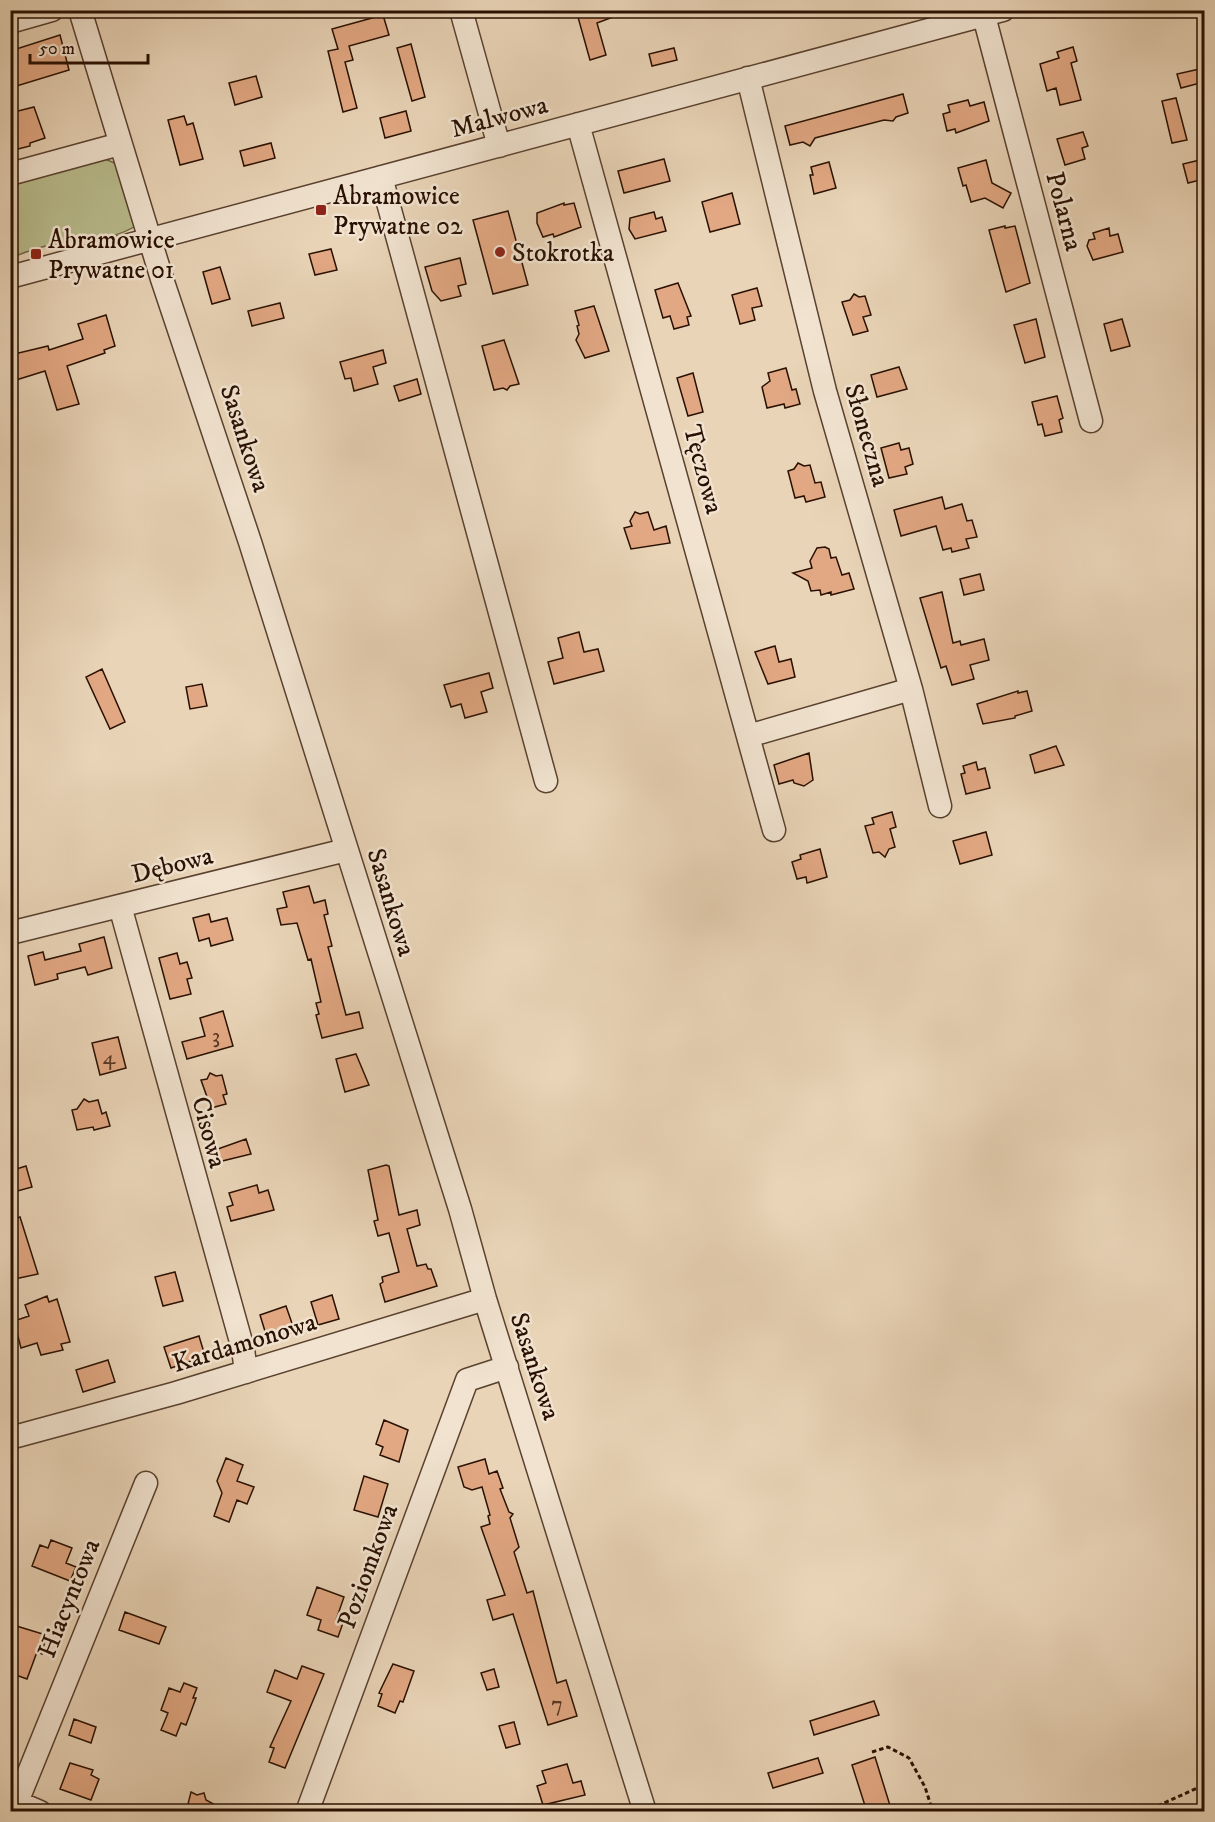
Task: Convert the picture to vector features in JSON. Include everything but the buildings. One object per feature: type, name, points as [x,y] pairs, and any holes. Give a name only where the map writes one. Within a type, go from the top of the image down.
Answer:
[{"type":"street","points":[[10,22],[52,10]]},
{"type":"street","name":"Sasankowa","points":[[80,10],[150,240],[250,542],[460,1209],[484,1299],[645,1812]]},
{"type":"street","points":[[461,10],[499,146]]},
{"type":"street","name":"Malwowa","points":[[10,278],[993,13]]},
{"type":"street","name":"Polarna","points":[[993,13],[1091,421]]},
{"type":"street","name":"Słoneczna","points":[[748,78],[825,391],[911,688],[940,806]]},
{"type":"street","name":"Tęczowa","points":[[578,124],[774,830]]},
{"type":"street","points":[[10,174],[120,144]]},
{"type":"street","points":[[381,177],[546,781]]},
{"type":"street","points":[[748,736],[911,688]]},
{"type":"street","name":"Dębowa","points":[[10,933],[346,850]]},
{"type":"street","name":"Cisowa","points":[[120,906],[243,1349],[246,1372]]},
{"type":"street","name":"Kardamonowa","points":[[14,1437],[246,1372],[484,1299]]},
{"type":"street","name":"Poziomkowa","points":[[307,1812],[467,1380],[507,1367]]},
{"type":"street","name":"Hiacyntowa","points":[[26,1806],[146,1483]]},
{"type":"path","points":[[872,1752],[888,1747],[909,1758],[925,1787],[933,1812]]},
{"type":"path","points":[[1144,1812],[1204,1785]]},
{"type":"green space","points":[[98,156],[117,164],[137,225],[119,234],[54,244],[11,258],[11,181]]},
{"type":"place","name":"Abramowice Prywatne 02","points":[[321,210]]},
{"type":"place","name":"Stokrotka","points":[[500,252]]},
{"type":"place","name":"Abramowice Prywatne 01","points":[[36,254]]}]
